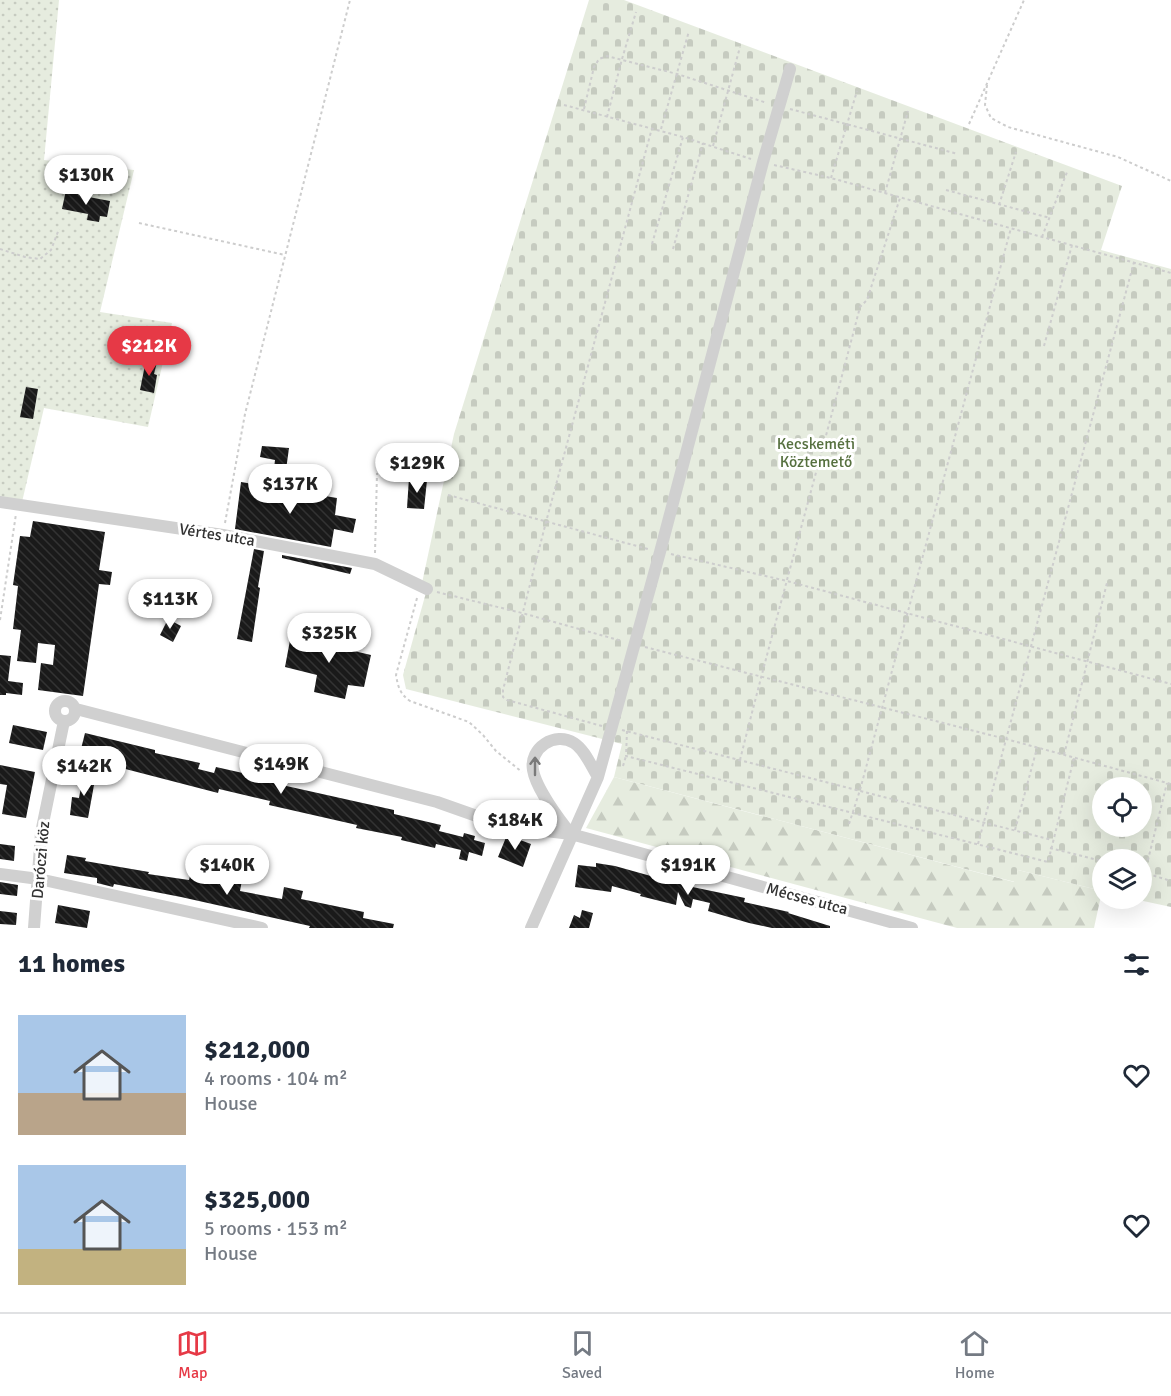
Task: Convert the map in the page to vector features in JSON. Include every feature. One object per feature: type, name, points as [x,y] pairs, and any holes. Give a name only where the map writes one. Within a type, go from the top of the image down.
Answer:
[{"type":"street","points":[[531,928],[598,777],[790,69]]},
{"type":"street","name":"Vértes utca","points":[[0,502],[223,535],[375,564],[427,590]]},
{"type":"street","name":"Mécses utca","points":[[64,721],[56,715],[57,705],[63,701],[69,701],[76,709],[437,802],[505,826],[571,834],[912,928]]},
{"type":"street","points":[[64,721],[74,717],[76,709]]},
{"type":"street","name":"Daróczi köz","points":[[34,928],[41,833],[64,721]]},
{"type":"street","points":[[571,834],[557,816],[535,778],[532,765],[536,753],[544,743],[563,739],[575,744],[598,777]]},
{"type":"street","points":[[0,874],[39,879],[262,928]]},
{"type":"path","points":[[969,124],[1024,0]]},
{"type":"path","points":[[223,535],[245,414],[349,1]]},
{"type":"path","points":[[608,117],[636,12]]},
{"type":"path","points":[[660,130],[689,31]]},
{"type":"path","points":[[713,146],[740,47]]},
{"type":"path","points":[[584,110],[594,67],[598,59],[607,56],[677,74],[780,107],[958,154]]},
{"type":"path","points":[[987,85],[985,105],[991,118],[1008,127],[1118,157],[1171,181]]},
{"type":"path","points":[[831,178],[857,91]]},
{"type":"path","points":[[564,105],[660,130],[763,162],[831,178],[1171,273]]},
{"type":"path","points":[[885,193],[908,111]]},
{"type":"path","points":[[652,128],[504,678],[503,697],[611,729],[627,731],[1052,840]]},
{"type":"path","points":[[652,244],[683,137]]},
{"type":"path","points":[[673,249],[703,143]]},
{"type":"path","points":[[999,205],[1016,152]]},
{"type":"path","points":[[1042,237],[1067,172]]},
{"type":"path","points":[[946,190],[1050,219]]},
{"type":"path","points":[[740,760],[860,307],[867,300],[900,198]]},
{"type":"path","points":[[139,223],[285,255]]},
{"type":"path","points":[[849,824],[908,615],[1011,228]]},
{"type":"path","points":[[0,249],[40,259],[51,250],[59,229]]},
{"type":"path","points":[[1044,346],[1072,245]]},
{"type":"path","points":[[978,844],[1134,262]]},
{"type":"path","points":[[375,564],[377,473]]},
{"type":"path","points":[[448,495],[660,552],[787,581],[1171,684]]},
{"type":"path","points":[[0,620],[17,506]]},
{"type":"path","points":[[1064,755],[1089,663],[1107,583]]},
{"type":"path","points":[[535,778],[523,772],[496,751],[469,722],[402,696],[396,675],[417,596],[427,590],[522,613],[634,645],[761,675],[1169,784],[1150,849]]},
{"type":"path","points":[[623,766],[626,756],[627,731]]},
{"type":"path","points":[[1015,830],[1037,748]]},
{"type":"path","points":[[626,756],[1048,862],[1074,758]]},
{"type":"path","points":[[1050,848],[1092,858]]},
{"type":"path","points":[[1152,875],[1171,881]]},
{"type":"green space","points":[[0,0],[59,0],[44,160],[134,170],[100,312],[172,323],[148,427],[44,408],[22,502],[0,498]]},
{"type":"green space","name":"Kecskeméti Köztemető","points":[[589,0],[624,0],[1122,186],[1101,250],[1171,269],[1171,907],[1152,903],[1152,849],[1092,849],[1092,888],[1018,870],[1015,882],[614,777],[622,744],[406,689],[403,675],[427,589],[422,583],[454,434]]},
{"type":"green space","points":[[614,777],[1014,882],[1018,870],[1092,888],[1092,909],[1098,909],[1094,928],[957,928],[586,828]]},
{"type":"building","points":[[66,190],[79,192],[78,195],[110,201],[107,217],[100,216],[99,222],[87,220],[88,214],[62,209]]},
{"type":"building","points":[[146,360],[157,362],[154,374],[157,375],[154,393],[140,390]]},
{"type":"building","points":[[26,387],[38,389],[33,419],[20,417]]},
{"type":"building","points":[[262,446],[289,448],[286,470],[274,468],[275,460],[260,457]]},
{"type":"building","points":[[409,478],[427,480],[424,509],[407,508]]},
{"type":"building","points":[[241,482],[337,498],[335,515],[356,519],[353,533],[334,529],[331,547],[235,529]]},
{"type":"building","points":[[33,521],[105,532],[99,570],[112,572],[110,585],[99,584],[83,696],[38,690],[41,663],[53,665],[55,645],[38,643],[36,663],[17,661],[21,630],[13,629],[18,586],[13,585],[20,536],[30,537]]},
{"type":"building","points":[[254,549],[264,551],[252,642],[237,639]]},
{"type":"building","points":[[282,555],[352,568],[350,574],[282,558]]},
{"type":"building","points":[[168,619],[181,626],[173,642],[160,635]]},
{"type":"building","points":[[332,634],[343,637],[341,648],[371,655],[364,687],[348,685],[345,699],[314,692],[317,675],[285,667],[291,635],[330,643]]},
{"type":"building","points":[[0,655],[11,656],[8,681],[23,683],[22,695],[6,693],[6,695],[0,695]]},
{"type":"building","points":[[13,725],[47,732],[43,750],[9,743]]},
{"type":"building","points":[[85,733],[200,763],[198,769],[214,773],[216,767],[265,778],[264,781],[394,810],[394,814],[441,825],[439,831],[463,837],[464,833],[475,836],[474,840],[485,843],[482,856],[469,852],[467,861],[459,859],[461,850],[436,844],[435,848],[401,840],[402,837],[356,828],[357,825],[269,805],[270,801],[219,789],[218,793],[110,765],[112,755],[81,749]]},
{"type":"building","points":[[0,765],[35,772],[26,818],[2,814],[7,785],[0,784]]},
{"type":"building","points":[[84,771],[96,774],[88,818],[70,815],[72,797],[79,798]]},
{"type":"building","points":[[507,835],[531,844],[523,867],[498,857]]},
{"type":"building","points":[[0,844],[15,846],[14,861],[0,859]]},
{"type":"building","points":[[67,855],[86,858],[85,861],[149,872],[148,874],[189,880],[191,872],[242,880],[240,891],[282,899],[284,887],[303,891],[301,899],[364,912],[363,918],[394,924],[393,928],[309,928],[310,926],[181,897],[114,884],[113,887],[97,883],[97,878],[64,873]]},
{"type":"building","points":[[596,863],[745,898],[744,902],[789,912],[830,926],[830,928],[772,928],[749,923],[708,911],[710,903],[693,899],[691,908],[685,906],[678,892],[676,905],[612,886],[611,892],[575,887],[578,865],[596,867]]},
{"type":"building","points":[[0,882],[18,885],[17,896],[0,894]]},
{"type":"building","points":[[58,905],[90,911],[87,928],[55,923]]},
{"type":"building","points":[[582,910],[593,913],[589,928],[569,928],[574,915],[580,918]]},
{"type":"building","points":[[0,911],[17,913],[16,925],[0,924]]}]
